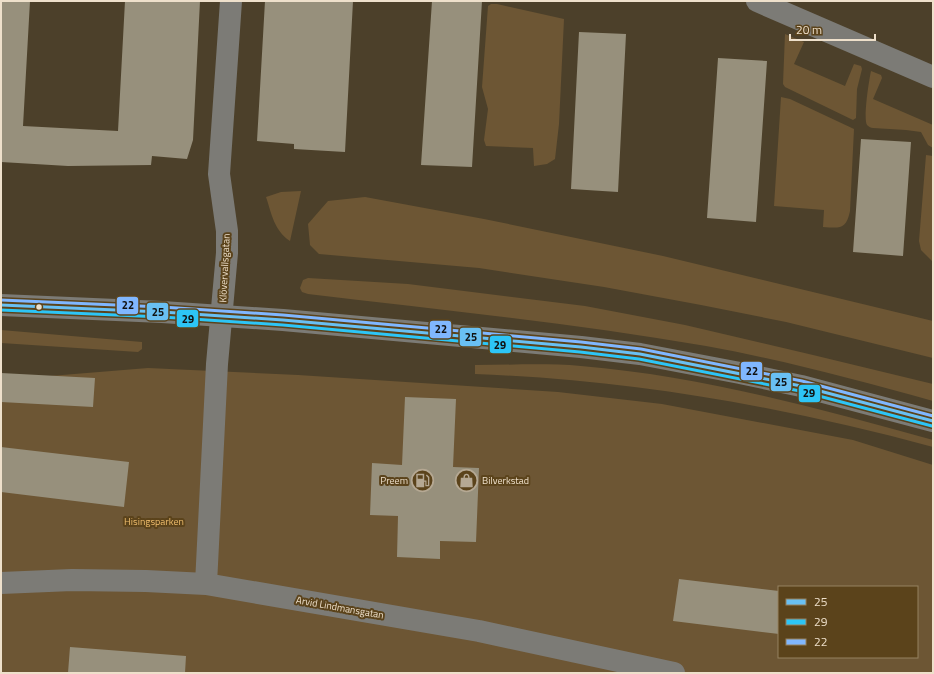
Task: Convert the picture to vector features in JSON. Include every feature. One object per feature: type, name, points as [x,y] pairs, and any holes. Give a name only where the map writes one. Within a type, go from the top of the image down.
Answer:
[{"type":"street","name":"Klövervallsgatan","points":[[206,584],[217,364],[227,253],[227,238],[219,174],[231,1]]},
{"type":"street","points":[[757,1],[933,77]]},
{"type":"street","points":[[1,305],[162,312],[283,320],[581,347],[640,354],[801,386],[933,421]]},
{"type":"street","name":"Arvid Lindmansgatan","points":[[1,583],[72,580],[146,581],[206,584],[479,631],[674,673]]},
{"type":"green space","points":[[491,4],[497,4],[564,19],[559,124],[555,159],[547,164],[534,166],[533,148],[486,146],[484,140],[488,109],[482,87],[488,6]]},
{"type":"green space","points":[[785,34],[804,42],[794,64],[845,86],[854,64],[861,66],[862,69],[857,89],[856,118],[853,120],[785,87],[783,84]]},
{"type":"green space","points":[[871,71],[881,75],[882,78],[873,99],[933,125],[933,148],[928,145],[921,132],[872,128],[867,125],[866,108]]},
{"type":"green space","points":[[781,97],[790,99],[854,129],[850,211],[844,225],[834,228],[823,227],[824,210],[774,206]]},
{"type":"green space","points":[[926,155],[933,156],[933,262],[921,250],[919,241]]},
{"type":"green space","points":[[301,191],[290,241],[280,232],[277,227],[266,197],[281,192]]},
{"type":"green space","points":[[365,197],[484,219],[663,256],[933,321],[933,358],[786,322],[604,287],[479,268],[319,254],[310,245],[308,224],[328,201]]},
{"type":"green space","points":[[308,278],[408,284],[585,306],[685,325],[933,384],[933,401],[820,371],[706,346],[607,330],[308,294],[302,292],[300,288],[303,280]]},
{"type":"green space","points":[[1,330],[142,342],[142,349],[138,352],[1,343]]},
{"type":"green space","points":[[541,364],[581,366],[670,377],[715,385],[846,416],[933,440],[933,447],[877,432],[763,407],[706,397],[591,382],[475,374],[475,365]]},
{"type":"green space","name":"Hisingsparken","points":[[148,368],[298,375],[558,392],[662,404],[853,440],[933,465],[933,673],[1,673],[1,380]]},
{"type":"building","points":[[1,1],[30,1],[23,126],[118,131],[125,1],[200,1],[193,140],[187,159],[152,156],[151,165],[68,166],[1,162]]},
{"type":"building","points":[[265,1],[353,1],[345,152],[294,149],[294,144],[257,141]]},
{"type":"building","points":[[432,1],[482,1],[472,167],[421,165]]},
{"type":"building","points":[[579,32],[626,34],[618,192],[571,189]]},
{"type":"building","points":[[718,58],[767,61],[756,222],[707,218]]},
{"type":"building","points":[[861,139],[911,142],[903,256],[853,252]]},
{"type":"building","points":[[1,373],[95,378],[93,407],[1,402]]},
{"type":"building","points":[[405,397],[456,399],[453,467],[479,468],[476,542],[440,541],[440,559],[397,557],[398,516],[370,515],[372,463],[402,465]]},
{"type":"building","points":[[1,447],[129,462],[124,507],[1,492]]},
{"type":"building","points":[[679,579],[778,591],[778,634],[673,621]]},
{"type":"building","points":[[70,647],[186,656],[185,673],[68,673]]},
{"type":"transit line","name":"22","points":[[1,300],[162,307],[283,315],[581,342],[641,349],[802,381],[933,416]]},
{"type":"transit line","name":"25","points":[[1,305],[162,312],[283,320],[581,347],[640,354],[801,386],[933,421]]},
{"type":"transit line","name":"29","points":[[1,310],[162,317],[283,325],[580,352],[639,359],[800,391],[932,426]]},
{"type":"place","name":"Preem","points":[[423,480]]},
{"type":"place","name":"Bilverkstad","points":[[466,480]]}]
